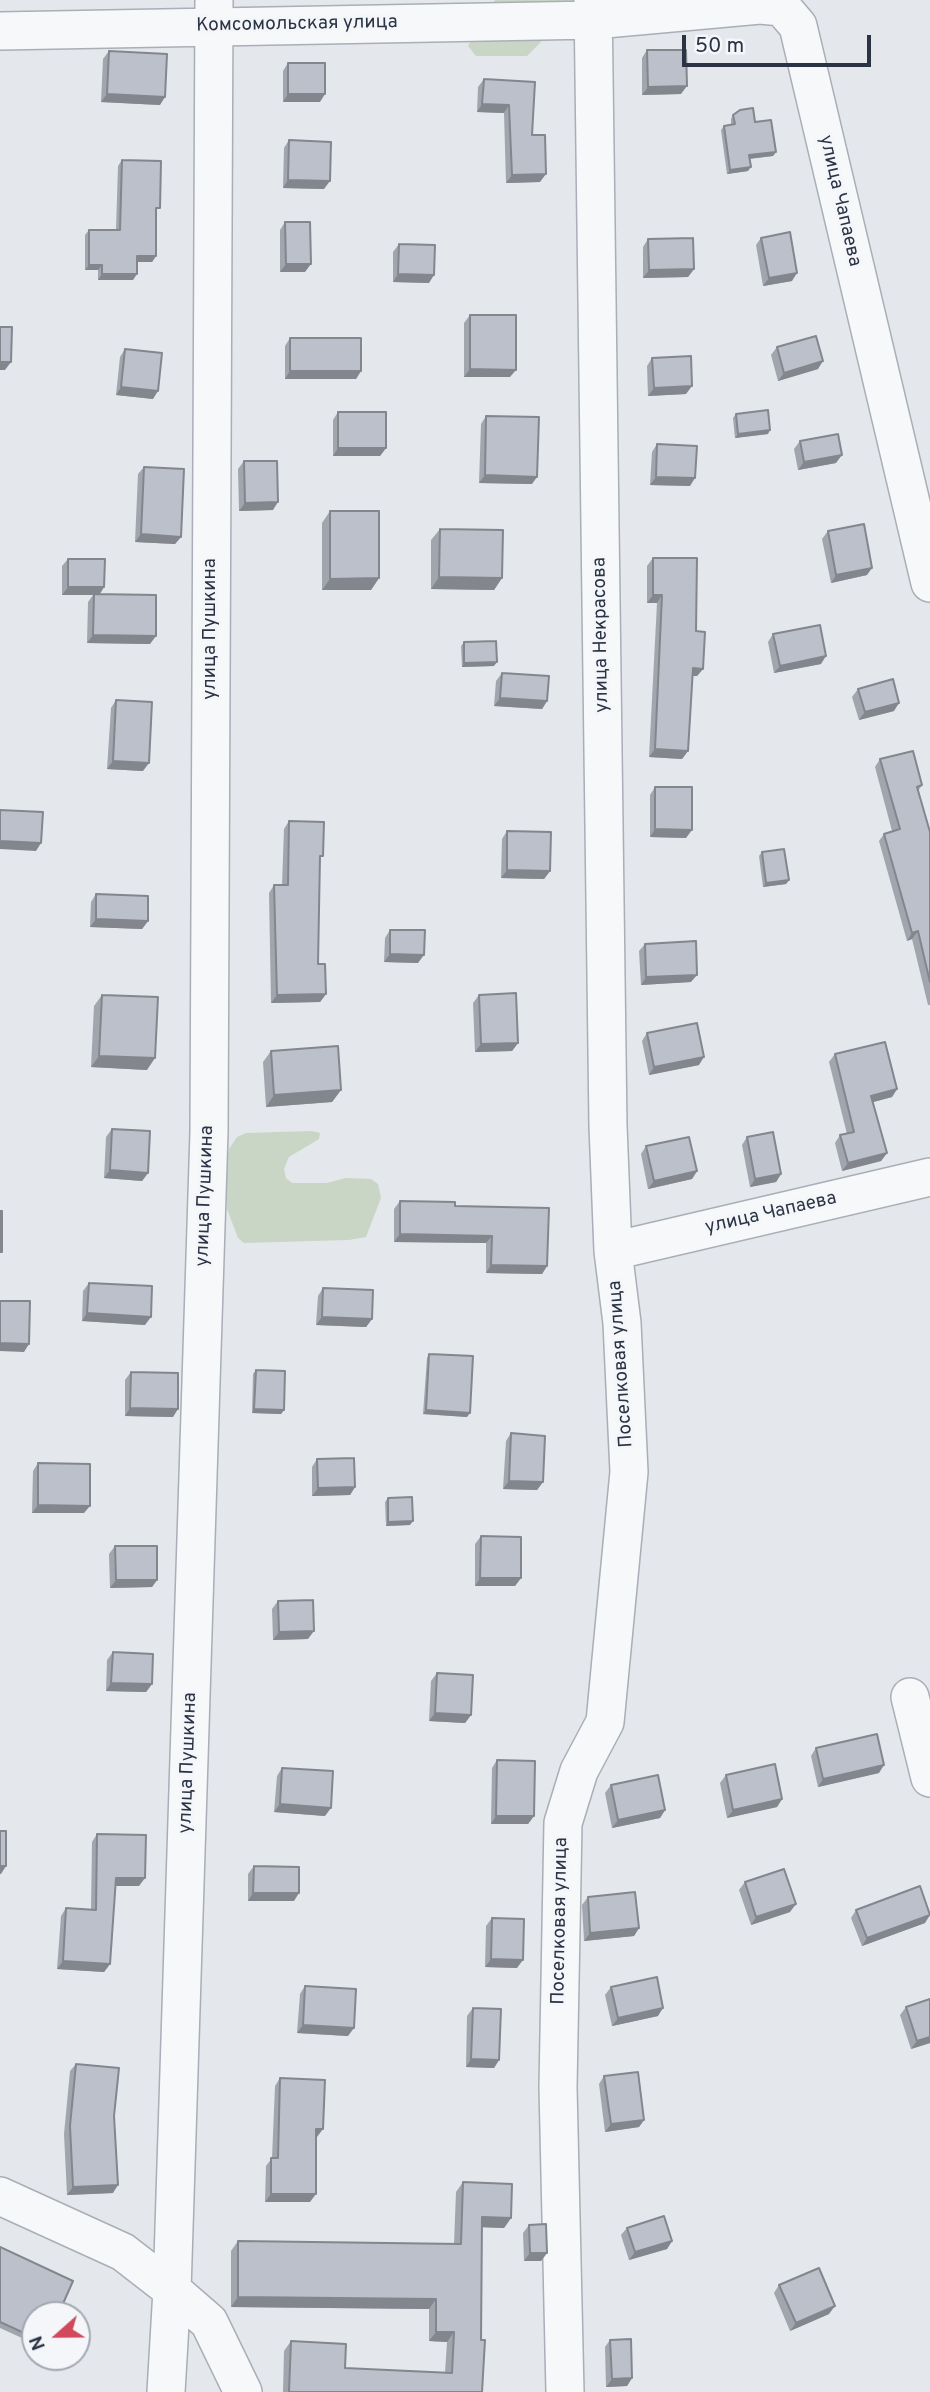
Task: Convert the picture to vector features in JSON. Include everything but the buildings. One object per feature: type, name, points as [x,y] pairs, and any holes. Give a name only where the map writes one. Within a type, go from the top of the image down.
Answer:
[{"type":"street","name":"улица Чапаева","points":[[594,10],[760,5],[782,7],[798,26],[930,583]]},
{"type":"street","name":"Комсомольская улица","points":[[0,31],[214,13],[594,10]]},
{"type":"street","name":"улица Некрасова","points":[[594,10],[608,1126],[613,1251]]},
{"type":"street","name":"улица Пушкина","points":[[166,2392],[172,2290],[209,1132],[214,13]]},
{"type":"street","name":"улица Чапаева","points":[[613,1251],[930,1177]]},
{"type":"street","name":"Поселковая улица","points":[[565,2392],[558,2087],[563,1823],[579,1772],[605,1722],[629,1472],[622,1323],[613,1251]]},
{"type":"street","points":[[910,1697],[930,1778]]},
{"type":"street","points":[[0,2196],[123,2252],[172,2290],[209,2322],[243,2392]]},
{"type":"green space","points":[[495,0],[576,0],[574,9],[527,56],[476,56],[468,46]]},
{"type":"green space","points":[[246,1133],[320,1133],[319,1139],[289,1157],[284,1169],[286,1178],[292,1183],[327,1183],[346,1178],[371,1179],[378,1184],[381,1198],[366,1237],[349,1240],[244,1243],[238,1238],[227,1209],[226,1160],[229,1149],[237,1137]]}]
